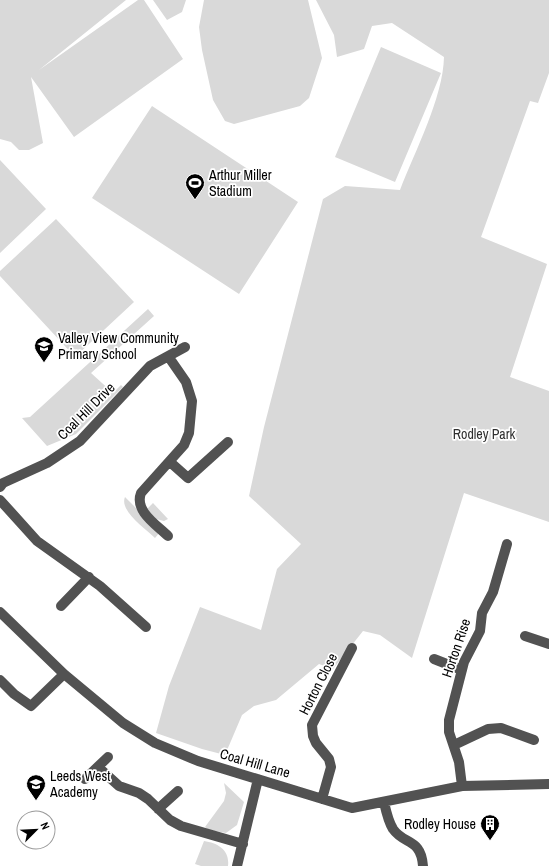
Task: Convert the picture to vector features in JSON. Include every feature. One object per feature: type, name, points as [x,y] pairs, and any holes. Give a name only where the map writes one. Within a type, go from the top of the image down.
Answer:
[{"type":"street","name":"Coal Hill Drive","points":[[0,487],[3,483],[47,463],[80,441],[150,366],[185,347]]},
{"type":"street","points":[[168,356],[186,382],[192,401],[190,432],[184,445],[141,494],[139,499],[142,510],[168,536]]},
{"type":"street","points":[[170,462],[188,478],[228,442]]},
{"type":"street","points":[[0,500],[36,540],[89,577],[146,627]]},
{"type":"street","name":"Horton Rise","points":[[462,786],[454,745],[449,732],[449,720],[462,670],[480,631],[482,613],[493,592],[507,544]]},
{"type":"street","points":[[61,606],[89,577]]},
{"type":"street","name":"Coal Hill Lane","points":[[0,612],[64,674],[123,723],[155,743],[198,761],[352,808],[462,786],[549,784]]},
{"type":"street","points":[[526,636],[549,644]]},
{"type":"street","name":"Horton Close","points":[[322,799],[331,767],[329,759],[315,740],[312,725],[352,648]]},
{"type":"street","points":[[434,658],[462,670]]},
{"type":"street","points":[[0,680],[14,694],[31,706],[64,674]]},
{"type":"street","points":[[454,745],[488,730],[501,728],[534,740]]},
{"type":"street","points":[[85,779],[108,757]]},
{"type":"street","points":[[98,767],[119,786],[139,793],[148,799],[170,820],[181,826],[243,844]]},
{"type":"street","points":[[237,866],[258,779]]},
{"type":"street","points":[[158,809],[178,791]]},
{"type":"street","points":[[384,802],[389,821],[394,830],[416,846],[420,853],[423,866]]},
{"type":"green space","points":[[0,0],[126,0],[39,70],[138,0],[144,0],[183,59],[74,137],[31,77],[43,143],[29,150],[19,150],[11,142],[0,139]]},
{"type":"green space","points":[[153,0],[186,0],[182,12],[167,20]]},
{"type":"green space","points":[[204,0],[308,0],[322,58],[309,98],[300,106],[234,124],[225,121],[213,100],[202,50],[199,27]]},
{"type":"green space","name":"Rodley Park","points":[[316,0],[549,0],[549,73],[538,103],[530,101],[481,237],[547,264],[510,377],[549,391],[549,522],[464,493],[412,658],[380,635],[363,631],[333,669],[319,664],[276,700],[254,706],[242,715],[225,755],[202,749],[156,733],[169,686],[200,607],[261,630],[277,569],[301,544],[249,496],[264,427],[323,199],[345,186],[400,190],[434,107],[439,90],[444,57],[392,23],[372,26],[364,49],[337,57],[334,35]]},
{"type":"green space","points":[[381,47],[441,73],[395,182],[335,157]]},
{"type":"green space","name":"Arthur Miller Stadium","points":[[152,106],[298,202],[239,294],[92,198]]},
{"type":"green space","points":[[0,160],[46,209],[0,253]]},
{"type":"green space","points":[[56,219],[134,302],[75,357],[0,276],[0,271]]},
{"type":"green space","points":[[148,309],[154,316],[91,373],[113,393],[121,385],[123,387],[76,434],[47,446],[22,418],[30,417]]},
{"type":"green space","points":[[125,497],[160,532],[155,538],[129,514],[124,502]]},
{"type":"green space","points":[[153,503],[168,519],[164,521],[156,519],[147,509]]},
{"type":"green space","points":[[224,783],[244,802],[237,825],[226,833],[209,830],[205,827],[224,801],[226,793]]},
{"type":"green space","points":[[204,841],[222,848],[227,856],[228,866],[201,866],[195,864]]},
{"type":"place","name":"Arthur Miller Stadium","points":[[195,200]]},
{"type":"place","name":"Valley View Community Primary School","points":[[44,363]]},
{"type":"place","name":"Leeds West Academy","points":[[36,801]]},
{"type":"place","name":"Rodley House","points":[[490,841]]}]
